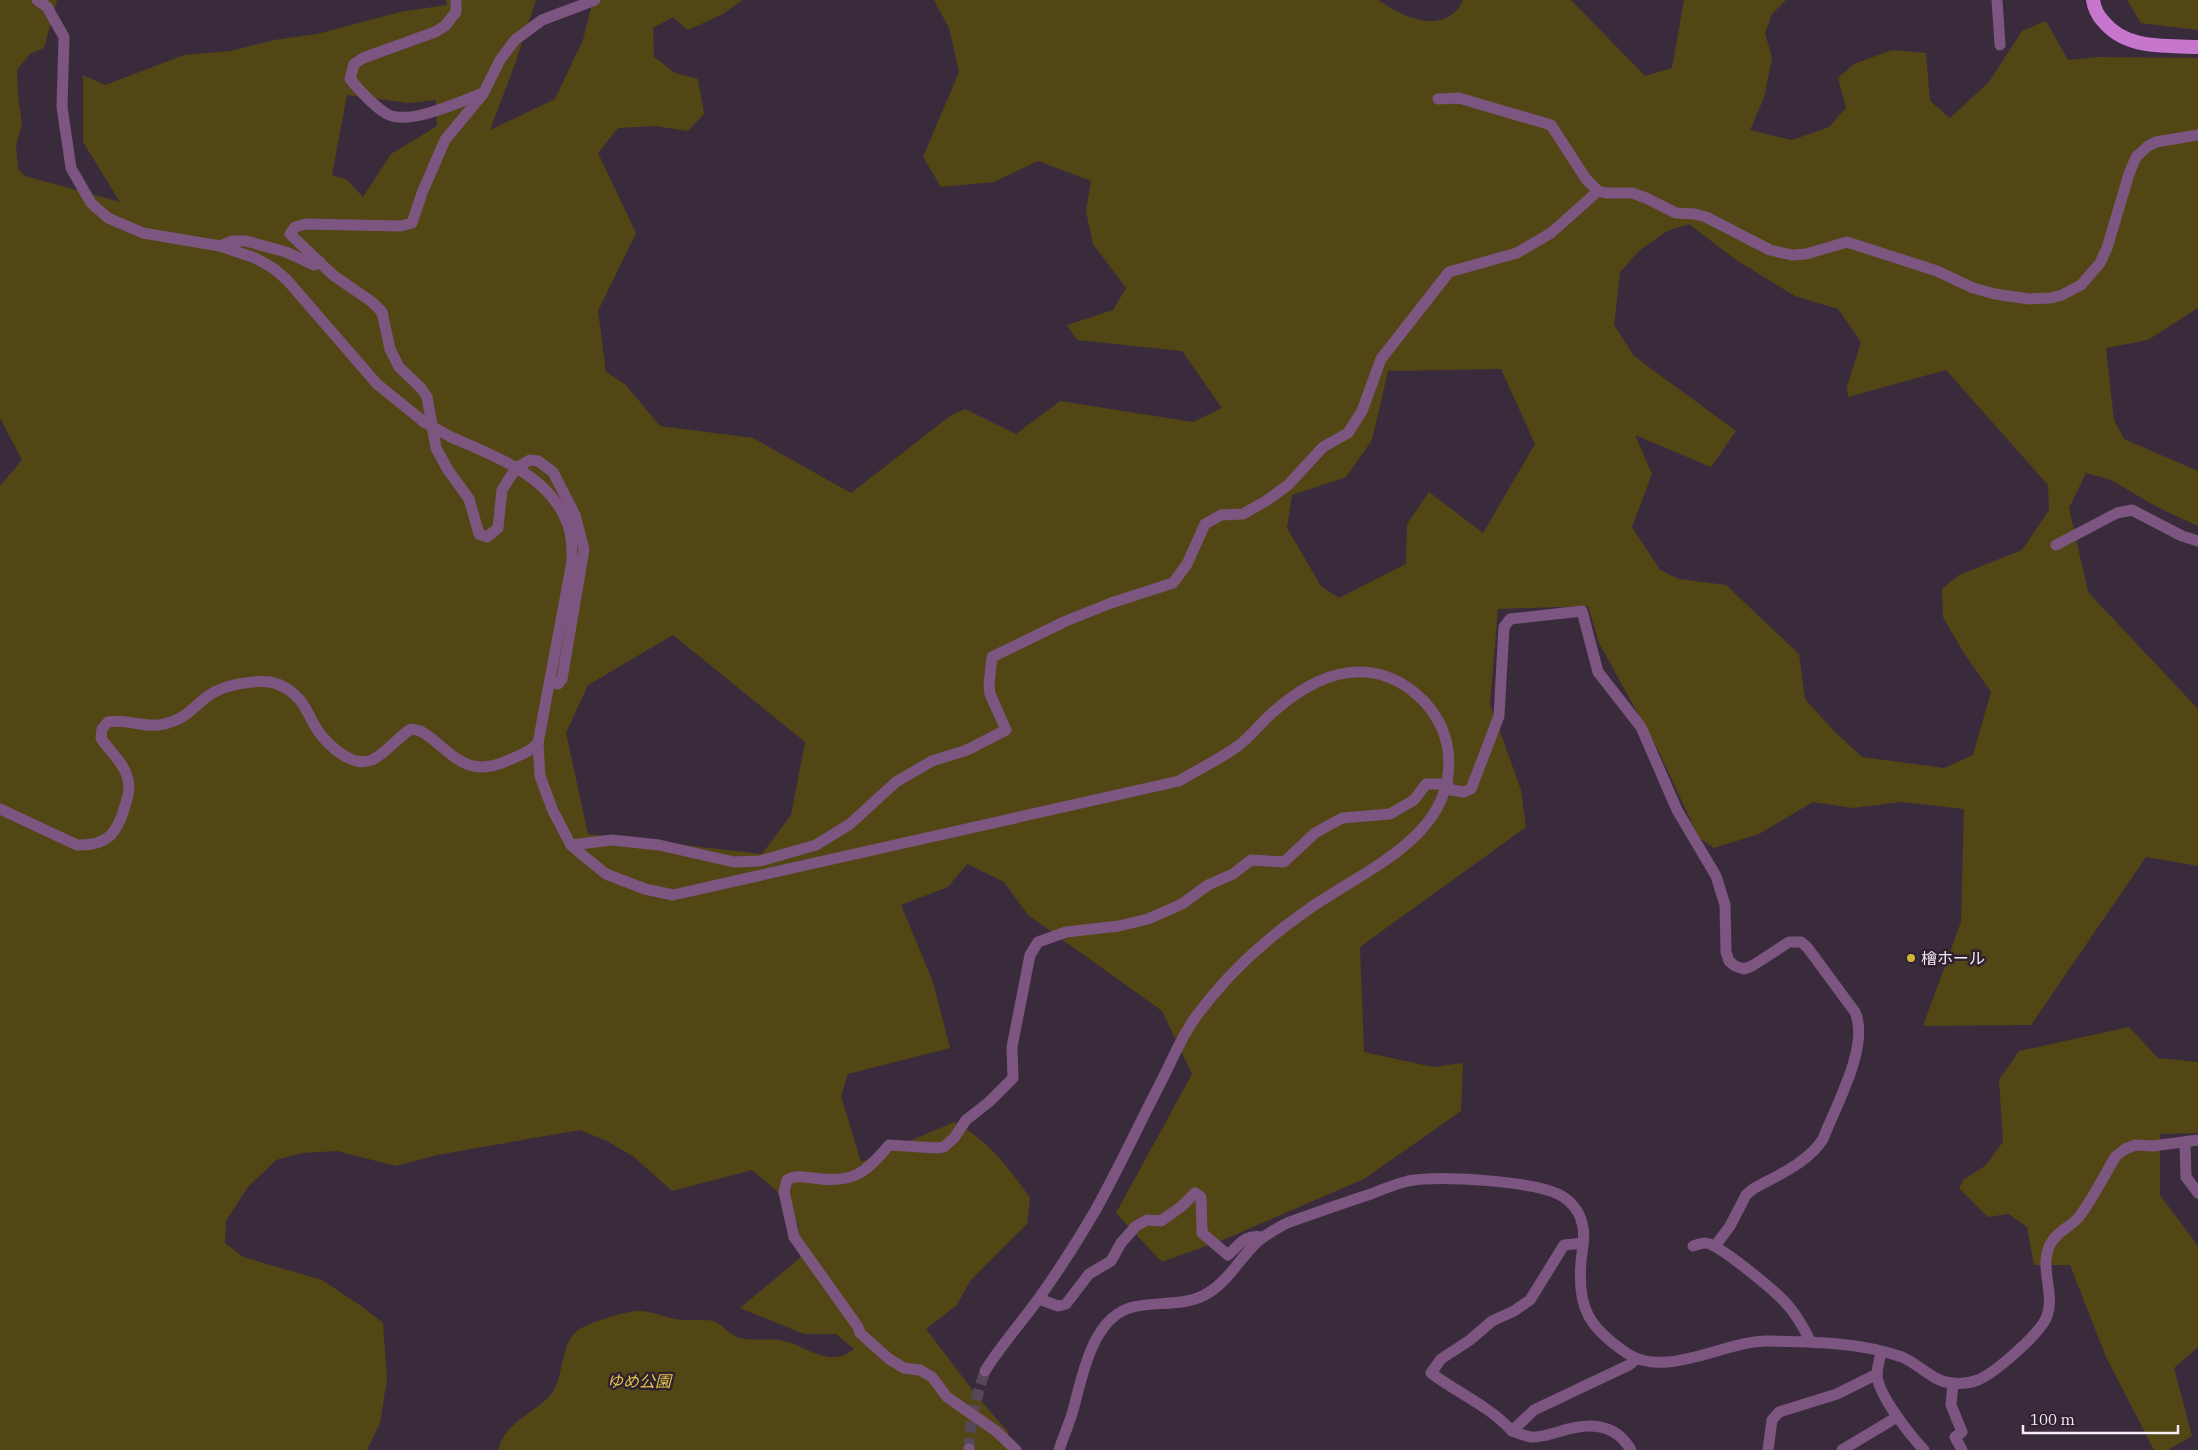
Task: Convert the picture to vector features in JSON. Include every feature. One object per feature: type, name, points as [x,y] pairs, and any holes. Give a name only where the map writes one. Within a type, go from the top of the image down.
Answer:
[{"type":"main road","points":[[2093,0],[2100,18],[2109,29],[2128,41],[2198,47]]},
{"type":"street","points":[[37,0],[47,7],[64,38],[62,107],[71,168],[91,203],[108,218],[143,233],[220,246],[255,258],[273,268],[287,280],[377,384],[424,422],[450,437],[516,468],[549,494],[566,520],[572,541],[572,562],[538,743],[540,776],[553,811],[571,845],[606,874],[646,890],[673,895],[1179,781],[1239,745],[1273,712],[1310,685],[1347,671],[1374,673],[1402,683],[1419,696],[1430,708],[1443,729],[1449,759],[1447,786],[1435,814],[1420,833],[1379,865],[1307,911],[1258,948],[1229,974],[1194,1020],[1095,1211],[1039,1298],[985,1371]]},
{"type":"street","points":[[456,0],[456,12],[445,26],[435,32],[363,58],[354,64],[350,79],[387,114],[397,118],[427,113],[483,94]]},
{"type":"street","points":[[550,682],[558,684],[562,679],[584,549],[575,515],[553,472],[538,461],[530,460],[516,468],[502,490],[498,528],[487,537],[476,530],[474,514],[469,499],[448,470],[436,448],[427,398],[421,388],[399,367],[390,349],[382,312],[320,262],[290,234],[295,227],[306,224],[401,226],[412,223],[431,171],[445,140],[483,94],[500,60],[515,40],[528,29],[558,12],[595,0]]},
{"type":"street","points":[[1998,0],[2000,45]]},
{"type":"street","points":[[1438,99],[1459,98],[1551,126],[1586,179],[1598,191],[1606,193],[1632,193],[1676,213],[1695,214],[1706,217],[1770,250],[1792,255],[1806,254],[1847,242],[1937,271],[1973,288],[1995,294],[2029,299],[2051,298],[2062,295],[2081,285],[2100,264],[2108,248],[2128,174],[2136,157],[2148,146],[2156,142],[2198,135]]},
{"type":"street","points":[[571,845],[612,840],[659,845],[734,862],[760,862],[816,845],[850,824],[896,782],[932,761],[967,750],[1006,730],[990,694],[989,684],[992,657],[1066,621],[1111,603],[1173,583],[1188,564],[1206,524],[1221,515],[1242,514],[1266,502],[1288,485],[1323,447],[1348,433],[1362,411],[1381,359],[1450,272],[1516,254],[1552,233],[1598,191]]},
{"type":"street","points":[[220,246],[240,240],[286,252],[314,265],[320,262]]},
{"type":"street","points":[[2056,545],[2117,513],[2132,510],[2182,536],[2198,540]]},
{"type":"street","points":[[1016,1450],[996,1431],[946,1397],[932,1377],[920,1370],[904,1368],[889,1359],[860,1333],[858,1327],[794,1237],[784,1192],[787,1180],[799,1176],[826,1180],[846,1180],[870,1168],[889,1145],[936,1148],[944,1147],[954,1138],[966,1120],[989,1102],[1013,1078],[1012,1047],[1030,955],[1042,939],[1066,932],[1119,926],[1148,919],[1182,904],[1208,885],[1233,874],[1251,860],[1284,862],[1315,833],[1342,818],[1390,814],[1414,800],[1426,784],[1447,786],[1464,792],[1471,789],[1499,716],[1504,627],[1510,620],[1582,611],[1598,672],[1641,727],[1677,810],[1716,876],[1725,905],[1726,952],[1729,961],[1735,966],[1744,969],[1752,966],[1789,942],[1801,942],[1807,947],[1855,1012],[1859,1022],[1858,1046],[1819,1145],[1803,1160],[1752,1189],[1746,1196],[1730,1226],[1715,1246]]},
{"type":"street","points":[[0,809],[77,845],[91,846],[108,839],[120,825],[130,789],[127,775],[101,738],[102,729],[108,722],[119,720],[164,725],[186,717],[209,695],[252,681],[272,682],[287,688],[300,699],[319,732],[336,749],[349,758],[360,761],[372,760],[411,729],[424,733],[463,764],[476,768],[494,767],[532,750],[538,743]]},
{"type":"street","points":[[1059,1450],[1071,1415],[1082,1370],[1097,1338],[1121,1310],[1136,1306],[1192,1300],[1205,1295],[1220,1286],[1263,1237],[1287,1223],[1406,1181],[1450,1178],[1495,1182],[1544,1190],[1558,1194],[1569,1201],[1579,1214],[1584,1231],[1580,1295],[1587,1315],[1603,1334],[1636,1359],[1654,1363],[1671,1361],[1765,1341],[1827,1342],[1900,1357],[1935,1378],[1953,1383],[1976,1381],[2024,1346],[2040,1328],[2047,1316],[2049,1302],[2045,1263],[2052,1240],[2078,1218],[2116,1156],[2125,1149],[2136,1145],[2198,1140]]},
{"type":"street","points":[[2185,1142],[2186,1177],[2198,1193]]},
{"type":"street","points":[[1039,1298],[1058,1306],[1066,1304],[1089,1274],[1112,1261],[1121,1243],[1136,1226],[1147,1220],[1161,1221],[1196,1193],[1201,1197],[1202,1233],[1228,1255],[1246,1238],[1252,1235],[1263,1237]]},
{"type":"street","points":[[1583,1243],[1564,1245],[1530,1300],[1514,1311],[1492,1321],[1470,1340],[1441,1359],[1431,1373],[1447,1385],[1497,1415],[1512,1430],[1532,1438],[1582,1426],[1599,1426],[1616,1433],[1631,1450]]},
{"type":"street","points":[[1693,1246],[1705,1243],[1715,1246],[1761,1280],[1784,1300],[1800,1322],[1811,1342]]},
{"type":"street","points":[[1881,1352],[1878,1374],[1882,1390],[1897,1417],[1924,1450]]},
{"type":"street","points":[[1512,1430],[1534,1410],[1622,1369],[1636,1359]]},
{"type":"street","points":[[1768,1450],[1772,1420],[1779,1412],[1837,1394],[1878,1374]]},
{"type":"street","points":[[1953,1383],[1951,1404],[1962,1432],[1955,1437],[1962,1450]]},
{"type":"street","points":[[1842,1450],[1897,1417]]},
{"type":"green space","name":"ゆめ公園","points":[[0,0],[57,0],[44,48],[30,54],[17,70],[22,124],[16,145],[18,169],[25,176],[120,202],[83,142],[83,75],[105,85],[184,55],[230,51],[274,40],[317,34],[400,12],[447,5],[446,0],[536,0],[515,64],[490,130],[555,99],[583,40],[593,0],[742,0],[723,14],[688,30],[673,17],[653,28],[654,57],[675,73],[698,79],[704,114],[688,131],[655,126],[618,128],[598,153],[636,233],[598,311],[606,372],[625,384],[660,426],[753,438],[851,493],[950,416],[965,409],[1016,434],[1060,401],[1193,422],[1222,408],[1182,351],[1077,340],[1067,325],[1113,310],[1126,288],[1093,244],[1086,211],[1091,181],[1038,161],[994,182],[941,187],[923,157],[959,72],[949,28],[934,0],[1378,0],[1415,19],[1435,21],[1454,13],[1463,0],[1571,0],[1645,76],[1672,68],[1684,0],[1786,0],[1772,14],[1765,33],[1772,58],[1764,98],[1750,130],[1792,140],[1829,127],[1846,108],[1838,78],[1854,64],[1892,50],[1926,53],[1930,101],[1950,118],[1989,82],[2022,31],[2046,21],[2068,60],[2098,57],[2198,58],[2198,308],[2148,340],[2106,348],[2114,420],[2124,439],[2198,471],[2198,526],[2157,507],[2111,480],[2086,473],[2069,508],[2088,592],[2198,709],[2198,866],[2146,857],[2031,1025],[1923,1026],[1961,922],[1964,809],[1902,802],[1852,808],[1813,802],[1759,834],[1714,848],[1699,838],[1658,750],[1599,643],[1588,606],[1498,609],[1490,704],[1521,790],[1526,827],[1360,947],[1364,1052],[1433,1067],[1463,1063],[1461,1111],[1364,1179],[1225,1239],[1162,1262],[1116,1213],[1192,1074],[1162,1011],[1028,915],[1004,882],[967,864],[948,887],[901,905],[933,982],[950,1048],[848,1074],[841,1096],[861,1162],[954,1122],[987,1145],[1006,1165],[1030,1198],[1027,1224],[970,1281],[957,1305],[926,1329],[977,1396],[1008,1432],[1010,1450],[498,1450],[508,1431],[548,1398],[554,1390],[568,1343],[577,1331],[615,1315],[638,1311],[677,1319],[713,1321],[732,1335],[741,1338],[784,1341],[828,1357],[845,1355],[854,1349],[836,1334],[804,1334],[740,1308],[800,1258],[798,1224],[775,1189],[752,1170],[672,1191],[634,1157],[607,1141],[580,1130],[437,1155],[396,1166],[337,1151],[302,1153],[276,1160],[248,1187],[226,1221],[225,1243],[243,1257],[322,1280],[383,1323],[387,1379],[380,1423],[367,1450],[0,1450],[0,486],[22,460],[0,418]],"holes":[[[347,95],[409,103],[436,100],[437,126],[391,154],[363,197],[347,180],[332,175]],[[1689,224],[1736,260],[1795,296],[1838,309],[1861,342],[1847,387],[1848,397],[1946,370],[2048,485],[2049,510],[2022,550],[1959,575],[1942,589],[1943,617],[1964,653],[1991,692],[1973,755],[1944,768],[1862,757],[1834,731],[1805,699],[1799,654],[1726,585],[1679,579],[1660,570],[1632,527],[1652,474],[1635,435],[1711,467],[1736,431],[1634,356],[1614,325],[1620,272],[1640,250],[1667,231]],[[1501,369],[1535,444],[1483,533],[1429,492],[1407,524],[1406,564],[1339,598],[1321,586],[1287,528],[1292,495],[1346,477],[1372,440],[1388,371]],[[673,635],[805,742],[791,815],[762,854],[588,834],[566,733],[588,685]]]},
{"type":"green space","points":[[2127,0],[2198,0],[2198,30],[2141,23]]},
{"type":"green space","points":[[2129,1027],[2158,1058],[2198,1062],[2198,1133],[2160,1134],[2160,1195],[2198,1246],[2198,1347],[2174,1368],[2192,1436],[2168,1450],[2154,1450],[2106,1357],[2070,1265],[2034,1265],[2027,1227],[2009,1214],[1988,1217],[1959,1188],[1964,1179],[1985,1166],[2003,1142],[1999,1080],[2019,1051]]},
{"type":"tunnel","points":[[969,1449],[974,1410],[985,1371]]},
{"type":"place","name":"檜ホール","points":[[1911,958]]}]
